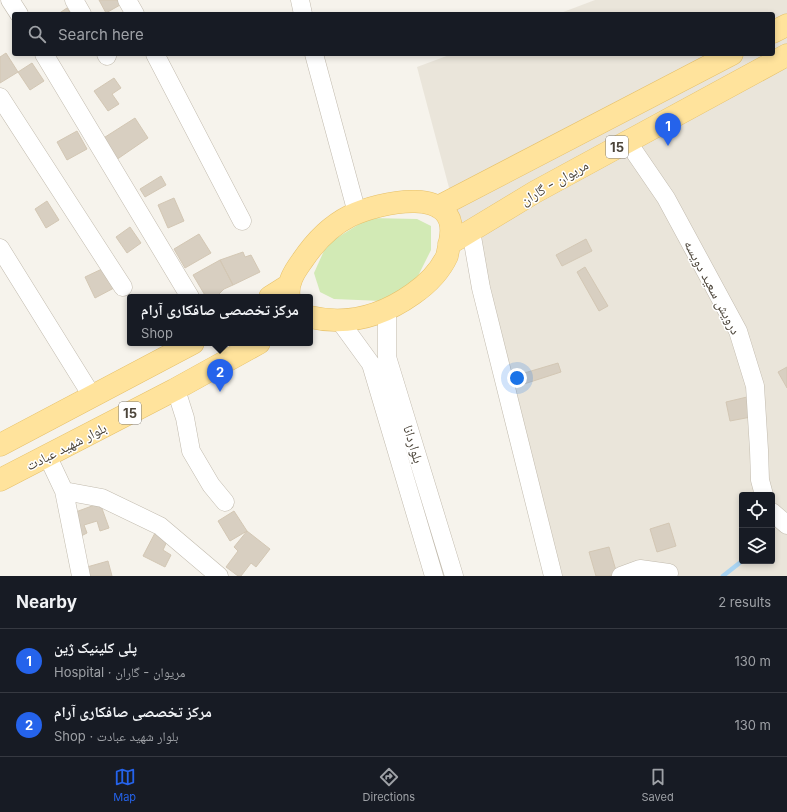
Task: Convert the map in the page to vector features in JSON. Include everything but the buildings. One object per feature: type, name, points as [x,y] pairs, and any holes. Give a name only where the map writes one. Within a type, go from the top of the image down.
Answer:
[{"type":"main road","points":[[775,31],[787,25]]},
{"type":"main road","name":"مریوان - گاران","points":[[449,244],[560,178],[787,55]]},
{"type":"main road","name":"15","points":[[438,207],[728,56]]},
{"type":"main road","points":[[541,153],[541,162],[545,170],[552,176],[560,178]]},
{"type":"main road","points":[[289,291],[297,268],[315,243],[330,230],[357,213],[373,206],[398,201],[425,202],[438,207],[446,213],[450,221],[451,229],[447,256],[437,272],[419,290],[398,304],[375,314],[358,319],[327,320],[313,318]]},
{"type":"main road","name":"15","points":[[0,445],[187,346]]},
{"type":"main road","name":"بلوار شهید عبادت","points":[[0,480],[174,390],[224,352],[247,346]]},
{"type":"street","points":[[10,0],[18,12]]},
{"type":"street","points":[[74,0],[81,12]]},
{"type":"street","points":[[127,0],[134,12]]},
{"type":"street","points":[[300,0],[303,12]]},
{"type":"street","points":[[45,56],[188,294]]},
{"type":"street","points":[[156,56],[242,221]]},
{"type":"street","points":[[315,56],[357,213]]},
{"type":"street","points":[[0,97],[123,287]]},
{"type":"street","name":"درویش سعید دویسه","points":[[627,141],[666,198],[738,331],[755,386],[760,480],[763,492]]},
{"type":"street","points":[[471,231],[481,288],[553,576]]},
{"type":"street","points":[[0,248],[92,396]]},
{"type":"street","name":"بلواردانا","points":[[387,309],[387,357],[454,576]]},
{"type":"street","name":"بلواردانا","points":[[339,320],[371,364],[434,576]]},
{"type":"street","points":[[174,390],[178,396],[185,418],[191,451],[211,485],[225,502]]},
{"type":"street","points":[[47,456],[64,491],[82,576]]},
{"type":"street","points":[[64,491],[102,498],[160,526],[219,576]]},
{"type":"street","points":[[775,515],[787,525]]},
{"type":"street","points":[[621,576],[640,568],[669,573]]},
{"type":"shaded area","points":[[595,0],[787,0],[787,576],[552,576],[417,67],[447,56],[775,56],[775,12],[563,12]]},
{"type":"green space","points":[[369,218],[417,219],[431,226],[431,250],[415,282],[382,301],[334,299],[320,292],[314,273],[327,244]]},
{"type":"waterway","points":[[723,576],[739,563]]},
{"type":"place","name":"پلی کلینیک ژین","points":[[668,146]]},
{"type":"place","name":"مرکز تخصصی صافکاری آرام","points":[[220,392]]}]
